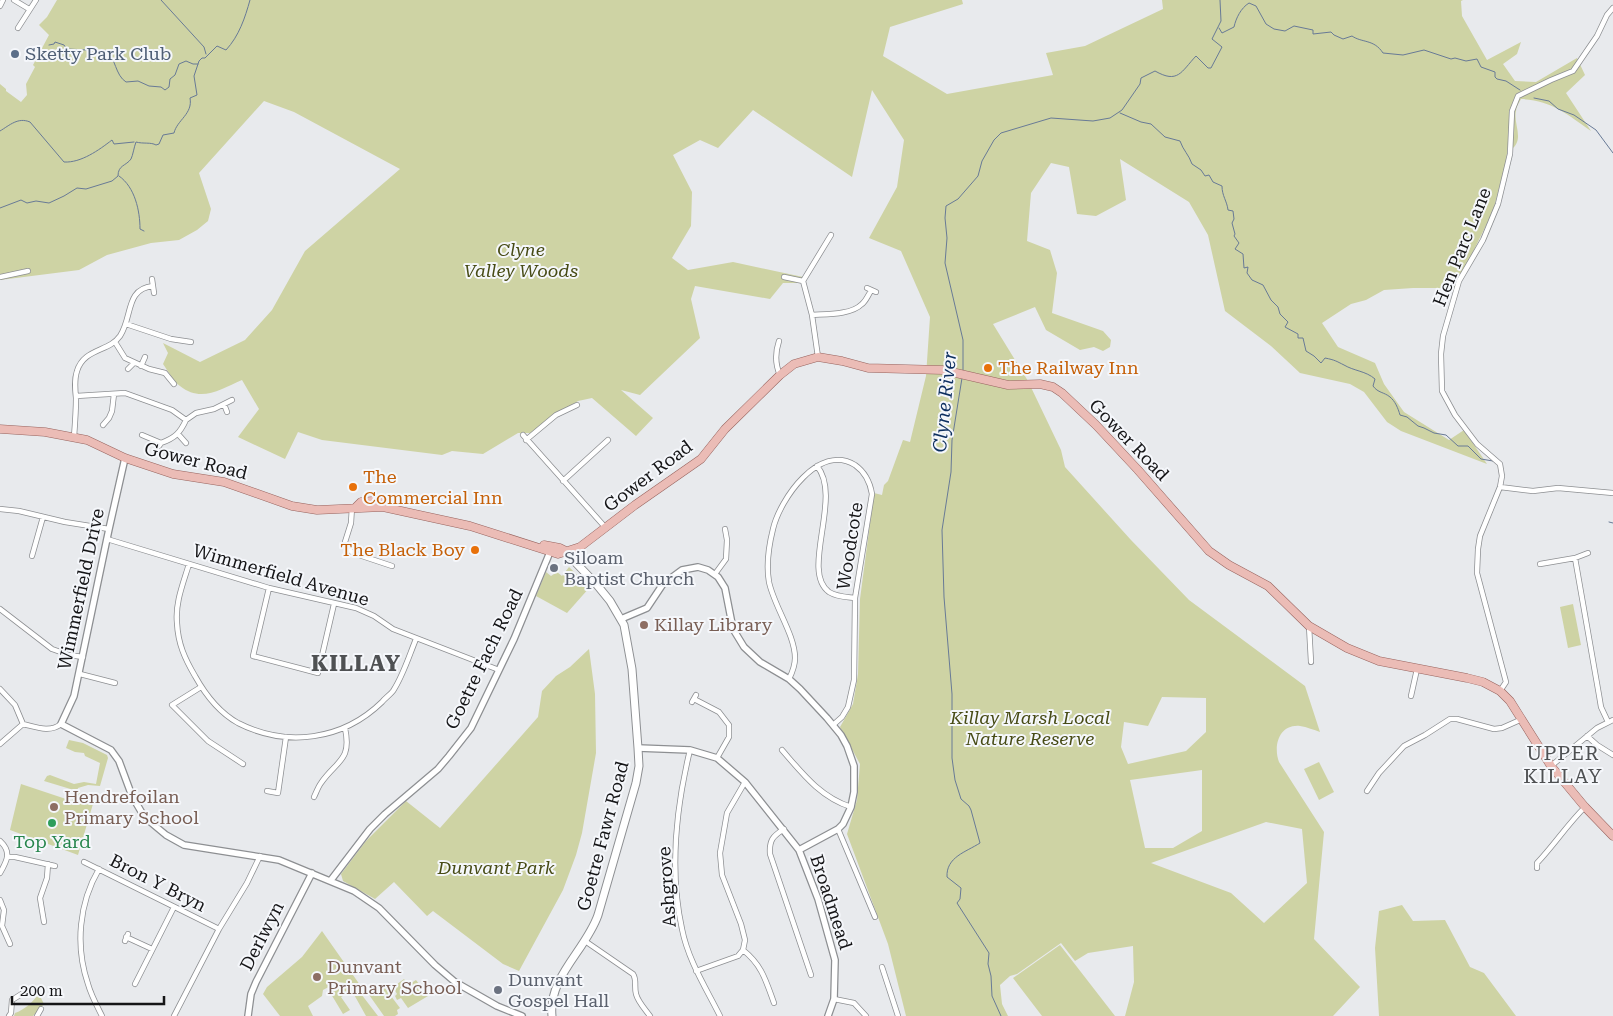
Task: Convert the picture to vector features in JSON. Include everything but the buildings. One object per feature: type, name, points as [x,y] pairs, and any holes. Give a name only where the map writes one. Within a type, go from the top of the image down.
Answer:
[{"type":"main road","name":"Gower Road","points":[[510,537],[558,554],[580,547],[701,459],[725,428],[780,375],[794,364],[818,357],[868,368],[943,370],[1008,385],[1040,384],[1053,387],[1096,425],[1210,551],[1229,565],[1268,586],[1309,626],[1331,640],[1366,656],[1394,665],[1483,682],[1500,692],[1510,701],[1520,720],[1551,766],[1584,807],[1613,836]]},
{"type":"main road","name":"Gower Road","points":[[0,429],[74,436],[96,443],[125,458],[173,474],[239,486],[292,506],[317,510],[354,507],[361,502],[392,503],[453,519],[470,526],[510,537],[560,548],[568,552]]},
{"type":"main road","name":"Goetre Fawr Road","points":[[552,1016],[553,996],[558,980],[585,941],[598,915],[636,783],[639,766],[631,662],[621,619],[597,585],[568,552]]},
{"type":"street","points":[[0,6],[3,0]]},
{"type":"street","points":[[14,0],[29,8]]},
{"type":"street","points":[[18,28],[29,8],[36,0]]},
{"type":"street","name":"Hen Parc Lane","points":[[1500,487],[1502,476],[1500,464],[1477,444],[1455,415],[1442,391],[1441,354],[1449,313],[1459,281],[1483,240],[1498,204],[1510,154],[1512,111],[1518,96],[1573,71],[1597,36],[1607,15],[1613,8]]},
{"type":"street","points":[[818,357],[812,315],[803,281],[831,235]]},
{"type":"street","points":[[0,277],[28,271]]},
{"type":"street","points":[[784,277],[803,281]]},
{"type":"street","points":[[152,279],[154,293]]},
{"type":"street","points":[[74,436],[77,370],[82,361],[92,352],[114,342],[126,324],[132,299],[137,291],[144,287],[153,286]]},
{"type":"street","points":[[812,315],[848,311],[856,308],[863,304],[871,290]]},
{"type":"street","points":[[126,324],[171,339],[191,342]]},
{"type":"street","points":[[779,341],[776,367],[780,375]]},
{"type":"street","points":[[114,342],[125,358],[141,366],[165,373],[174,384]]},
{"type":"street","points":[[777,347],[783,348]]},
{"type":"street","points":[[141,366],[145,357]]},
{"type":"street","points":[[128,369],[134,363]]},
{"type":"street","points":[[76,396],[125,393],[172,410],[186,420]]},
{"type":"street","points":[[102,425],[109,418],[112,411],[114,394]]},
{"type":"street","points":[[142,435],[160,444],[173,439],[186,420],[196,413],[214,409],[232,400]]},
{"type":"street","points":[[224,404],[228,412]]},
{"type":"street","points":[[577,405],[556,415],[525,437],[605,527]]},
{"type":"street","points":[[178,434],[186,443]]},
{"type":"street","points":[[563,482],[608,440]]},
{"type":"street","name":"Wimmerfield Drive","points":[[61,724],[74,696],[80,674],[125,458]]},
{"type":"street","name":"Woodcote","points":[[817,466],[834,460],[852,464],[865,475],[871,487],[871,500],[856,598],[852,694],[845,712],[833,726]]},
{"type":"street","points":[[788,679],[792,672],[795,657],[791,639],[769,582],[769,552],[777,517],[789,495],[802,479],[817,466],[825,480],[826,489],[825,513],[818,551],[822,583],[832,594],[856,598]]},
{"type":"street","points":[[1500,692],[1506,682],[1477,573],[1480,536],[1500,487],[1532,491],[1558,488],[1613,493]]},
{"type":"street","points":[[354,507],[345,542],[346,547],[352,553],[392,566]]},
{"type":"street","points":[[0,509],[109,528]]},
{"type":"street","points":[[33,556],[44,517]]},
{"type":"street","points":[[715,574],[726,559],[727,540],[725,528]]},
{"type":"street","name":"Wimmerfield Avenue","points":[[107,539],[269,588],[356,608],[416,639],[499,670]]},
{"type":"street","name":"Goetre Fach Road","points":[[331,880],[370,829],[450,756],[470,728],[514,640],[550,552]]},
{"type":"street","points":[[1540,564],[1575,558],[1588,553]]},
{"type":"street","points":[[1551,766],[1587,736],[1610,721],[1601,707],[1575,558]]},
{"type":"street","points":[[189,564],[177,604],[176,624],[182,656],[200,687],[223,712],[238,722],[258,731],[286,737],[321,736],[345,728],[370,713],[392,691],[405,667],[416,639]]},
{"type":"street","points":[[621,619],[647,608],[663,584],[682,570],[698,567],[708,570],[721,580],[731,623],[737,636],[760,662],[788,679],[800,689],[833,726],[847,746],[854,766],[854,792],[851,807],[843,824],[838,829],[798,850]]},
{"type":"street","points":[[269,588],[253,656],[305,670],[318,673],[334,604]]},
{"type":"street","points":[[0,609],[52,650],[83,657]]},
{"type":"street","points":[[1309,626],[1311,662]]},
{"type":"street","points":[[1411,696],[1417,669]]},
{"type":"street","points":[[80,674],[115,684]]},
{"type":"street","points":[[200,687],[172,704],[208,742],[243,764]]},
{"type":"street","points":[[0,689],[15,705],[23,724]]},
{"type":"street","points":[[694,699],[719,712],[729,725],[729,736],[717,758]]},
{"type":"street","points":[[1367,791],[1379,773],[1404,746],[1450,719],[1457,719],[1494,729],[1502,728],[1520,720]]},
{"type":"street","points":[[23,724],[47,730],[61,724],[111,750],[119,761],[132,796],[142,813],[166,834],[184,845],[279,860],[354,891],[379,908],[435,965],[455,982],[482,998],[518,1015]]},
{"type":"street","points":[[0,744],[23,724]]},
{"type":"street","points":[[314,797],[319,784],[343,759],[348,740],[345,728]]},
{"type":"street","points":[[1587,736],[1613,755]]},
{"type":"street","points":[[267,791],[278,792],[286,737]]},
{"type":"street","name":"Broadmead","points":[[638,748],[690,750],[717,758],[744,782],[784,829],[798,850],[818,898],[835,960],[834,999],[828,1016]]},
{"type":"street","points":[[782,749],[821,792],[837,803],[851,807]]},
{"type":"street","name":"Ashgrove","points":[[690,750],[678,809],[675,865],[682,930],[696,971],[720,1016]]},
{"type":"street","points":[[696,971],[738,956],[743,950],[745,940],[741,924],[722,875],[720,853],[727,813],[744,782]]},
{"type":"street","points":[[1537,868],[1537,863],[1558,840],[1560,833],[1584,807]]},
{"type":"street","points":[[784,829],[773,836],[769,844],[770,854],[804,960],[811,975]]},
{"type":"street","points":[[838,829],[875,917]]},
{"type":"street","points":[[1558,840],[1562,844]]},
{"type":"street","points":[[0,841],[7,850],[8,857],[0,873]]},
{"type":"street","points":[[174,1016],[219,929],[260,856]]},
{"type":"street","points":[[8,857],[55,866]]},
{"type":"street","name":"Bron Y Bryn","points":[[84,862],[219,929]]},
{"type":"street","points":[[44,922],[40,898],[47,878],[48,864]]},
{"type":"street","points":[[99,869],[92,882],[83,911],[80,943],[83,967],[88,985],[102,1016]]},
{"type":"street","name":"Derlwyn","points":[[248,1016],[251,994],[256,982],[312,873]]},
{"type":"street","points":[[0,900],[4,910],[2,926],[10,944]]},
{"type":"street","points":[[135,984],[174,906]]},
{"type":"street","points":[[126,938],[152,949]]},
{"type":"street","points":[[585,941],[633,974],[636,978],[635,991],[637,998],[650,1016]]},
{"type":"street","points":[[743,950],[755,959],[765,976],[774,1003]]},
{"type":"street","points":[[882,967],[898,1016]]},
{"type":"street","points":[[879,978],[884,976]]},
{"type":"street","points":[[138,978],[144,981]]},
{"type":"street","points":[[9,1016],[12,1000],[28,990]]},
{"type":"street","points":[[834,999],[854,1003],[866,1016]]},
{"type":"street","points":[[37,1016],[41,1009]]},
{"type":"green space","name":"Clyne Valley Woods","points":[[57,0],[962,0],[963,4],[890,27],[883,56],[947,94],[1053,75],[1046,53],[1085,46],[1163,9],[1162,0],[1463,0],[1461,1],[1462,16],[1487,60],[1521,42],[1517,54],[1503,64],[1515,81],[1536,82],[1577,58],[1585,75],[1566,93],[1591,131],[1550,105],[1521,99],[1516,108],[1515,116],[1518,140],[1513,148],[1513,130],[1510,127],[1506,162],[1493,211],[1454,291],[1449,288],[1384,290],[1366,300],[1351,304],[1322,323],[1338,347],[1375,363],[1384,384],[1404,412],[1449,440],[1464,430],[1487,464],[1401,431],[1387,422],[1364,392],[1350,384],[1300,373],[1271,346],[1225,311],[1208,235],[1189,202],[1120,159],[1126,200],[1096,216],[1077,214],[1069,167],[1051,163],[1031,193],[1027,241],[1050,250],[1057,273],[1052,313],[1103,331],[1111,340],[1110,347],[1103,351],[1094,347],[1080,350],[1046,330],[1035,307],[993,324],[1028,381],[1061,450],[1065,467],[1131,540],[1189,600],[1305,686],[1320,732],[1300,726],[1293,726],[1287,729],[1279,737],[1277,756],[1324,832],[1314,939],[1360,987],[1333,1016],[1125,1016],[1134,982],[1133,946],[1088,953],[1075,961],[1061,943],[1017,974],[1010,976],[1000,985],[1002,1004],[1008,1016],[906,1016],[888,944],[847,834],[857,800],[860,764],[840,727],[853,704],[858,674],[860,599],[874,493],[882,495],[884,485],[888,481],[903,440],[910,442],[926,376],[930,317],[901,251],[869,238],[897,187],[904,140],[872,90],[852,177],[753,110],[718,148],[700,140],[673,155],[692,192],[691,226],[672,258],[688,270],[733,262],[803,277],[798,283],[783,283],[770,299],[695,286],[691,299],[700,338],[640,395],[621,390],[653,418],[636,436],[592,398],[578,401],[530,433],[518,433],[483,454],[452,451],[442,455],[322,440],[298,432],[285,459],[238,437],[259,409],[242,380],[211,393],[203,394],[188,391],[175,381],[163,364],[168,353],[163,343],[200,362],[245,340],[272,310],[305,251],[400,169],[294,112],[264,101],[199,173],[211,209],[208,221],[197,230],[179,240],[151,243],[107,255],[79,270],[0,280],[0,84],[21,102],[27,95],[26,84],[35,67],[33,65],[49,35],[39,25],[47,17]],"holes":[[[1162,697],[1206,698],[1206,732],[1186,751],[1128,764],[1121,747],[1124,722],[1148,726]],[[1202,770],[1202,831],[1173,848],[1145,848],[1130,780]],[[1266,822],[1302,829],[1307,883],[1264,923],[1231,893],[1151,863]]]},
{"type":"green space","points":[[569,567],[590,587],[567,613],[536,596],[546,572],[551,576],[557,572],[562,576]]},
{"type":"green space","points":[[1573,604],[1581,645],[1568,648],[1560,607]]},
{"type":"green space","name":"Dunvant Park","points":[[589,649],[595,694],[596,753],[582,833],[563,890],[519,971],[503,964],[433,911],[427,916],[394,882],[375,899],[343,881],[341,874],[366,841],[406,801],[440,828],[538,717],[542,691],[556,676],[570,667]]},
{"type":"green space","points":[[69,740],[83,743],[107,755],[108,758],[100,786],[88,785],[78,788],[77,791],[44,781],[50,775],[74,784],[84,782],[96,784],[100,763],[85,756],[84,753],[66,748]]},
{"type":"green space","points":[[1319,762],[1334,792],[1319,800],[1304,769]]},
{"type":"green space","points":[[21,784],[72,801],[75,792],[95,797],[78,855],[10,830]]},
{"type":"green space","points":[[1402,905],[1413,921],[1445,920],[1470,967],[1484,973],[1516,1016],[1379,1016],[1375,948],[1379,911]]},
{"type":"green space","points":[[322,931],[360,985],[338,982],[323,990],[322,996],[308,1006],[313,1016],[280,1016],[263,994],[267,987],[302,957]]},
{"type":"green space","points":[[1060,945],[1115,1016],[1042,1016],[1013,978]]},
{"type":"green space","points":[[404,979],[408,985],[416,980],[428,996],[408,1008],[401,998],[397,1000],[395,996],[397,994],[393,987]]},
{"type":"green space","points":[[340,985],[354,987],[358,990],[378,1016],[366,1016],[352,991],[341,997],[350,1010],[343,1014],[328,989]]},
{"type":"green space","points":[[385,988],[400,1008],[395,1016],[384,1016],[367,992]]},
{"type":"green space","points":[[39,994],[44,1004],[33,1016],[14,1016],[15,1013],[25,1008]]},
{"type":"waterway","points":[[161,0],[204,47],[206,54]]},
{"type":"waterway","points":[[0,208],[21,200],[27,203],[36,201],[49,203],[77,188],[86,189],[112,181],[118,176],[121,168],[131,159],[136,142],[156,145],[159,144],[163,135],[174,133],[178,124],[187,113],[190,98],[197,95],[194,76],[199,61],[205,58],[217,46],[226,50],[231,45],[241,27],[250,0]]},
{"type":"waterway","name":"Clyne River","points":[[963,372],[963,340],[945,263],[947,238],[946,206],[958,199],[978,176],[982,161],[994,140],[1001,133],[1051,118],[1093,121],[1110,118],[1122,110],[1140,84],[1141,78],[1155,71],[1163,75],[1174,76],[1182,71],[1196,56],[1208,68],[1211,68],[1222,47],[1212,39],[1221,21],[1220,0]]},
{"type":"waterway","points":[[1219,28],[1222,33],[1234,27],[1239,14],[1249,3],[1256,6],[1266,24],[1274,29],[1285,31],[1294,26],[1313,30],[1313,34],[1331,32],[1343,39],[1352,36],[1376,45],[1383,53],[1403,55],[1424,50],[1451,59],[1455,58],[1466,61],[1477,59],[1481,67],[1495,72],[1497,79],[1506,81],[1520,90]]},
{"type":"waterway","points":[[49,45],[55,42],[64,45],[67,49],[106,51],[112,58],[122,79],[126,82],[138,81],[149,86],[161,87],[165,90],[169,87],[170,79],[175,75],[179,64],[186,61],[198,64]]},
{"type":"waterway","points":[[1534,98],[1549,101],[1558,109],[1574,115],[1596,130],[1613,153]]},
{"type":"waterway","points":[[1120,113],[1151,124],[1165,137],[1180,141],[1192,164],[1201,170],[1205,176],[1209,175],[1213,182],[1222,186],[1228,210],[1233,211],[1234,236],[1239,243],[1235,249],[1243,254],[1244,268],[1248,267],[1247,273],[1252,280],[1263,285],[1271,300],[1278,307],[1280,314],[1288,322],[1285,327],[1298,334],[1298,338],[1303,338],[1306,351],[1321,363],[1325,358],[1331,359],[1371,376],[1375,379],[1373,386],[1392,399],[1400,415],[1407,417],[1418,426],[1434,433],[1446,435],[1458,446],[1468,446],[1481,459],[1493,461]]},
{"type":"waterway","points":[[0,131],[18,121],[30,122],[64,162],[83,158],[96,152],[112,140],[114,144],[134,142]]},
{"type":"waterway","points":[[119,176],[133,193],[138,207],[140,229],[144,231]]},
{"type":"waterway","name":"Clyne River","points":[[962,378],[952,440],[951,472],[942,530],[944,597],[952,694],[952,758],[955,780],[961,799],[971,810],[980,843],[953,860],[947,877],[961,888],[960,899],[957,903],[989,953],[988,964],[992,996],[1001,1016]]},
{"type":"waterway","points":[[1609,522],[1613,523]]},
{"type":"place","name":"Sketty Park Club","points":[[15,54]]},
{"type":"place","name":"The Railway Inn","points":[[988,368]]},
{"type":"place","name":"The Commercial Inn","points":[[353,487]]},
{"type":"place","name":"The Black Boy","points":[[475,550]]},
{"type":"place","name":"Siloam Baptist Church","points":[[554,568]]},
{"type":"place","name":"Killay Library","points":[[644,625]]},
{"type":"place","name":"Hendrefoilan Primary School","points":[[54,807]]},
{"type":"place","name":"Top Yard","points":[[52,823]]},
{"type":"place","name":"Dunvant Primary School","points":[[317,977]]},
{"type":"place","name":"Dunvant Gospel Hall","points":[[498,990]]},
{"type":"district","name":"KILLAY","points":[[356,663]]},
{"type":"district","name":"UPPER KILLAY","points":[[1563,764]]},
{"type":"park label","name":"Killay Marsh Local Nature Reserve","points":[[1030,728]]}]
